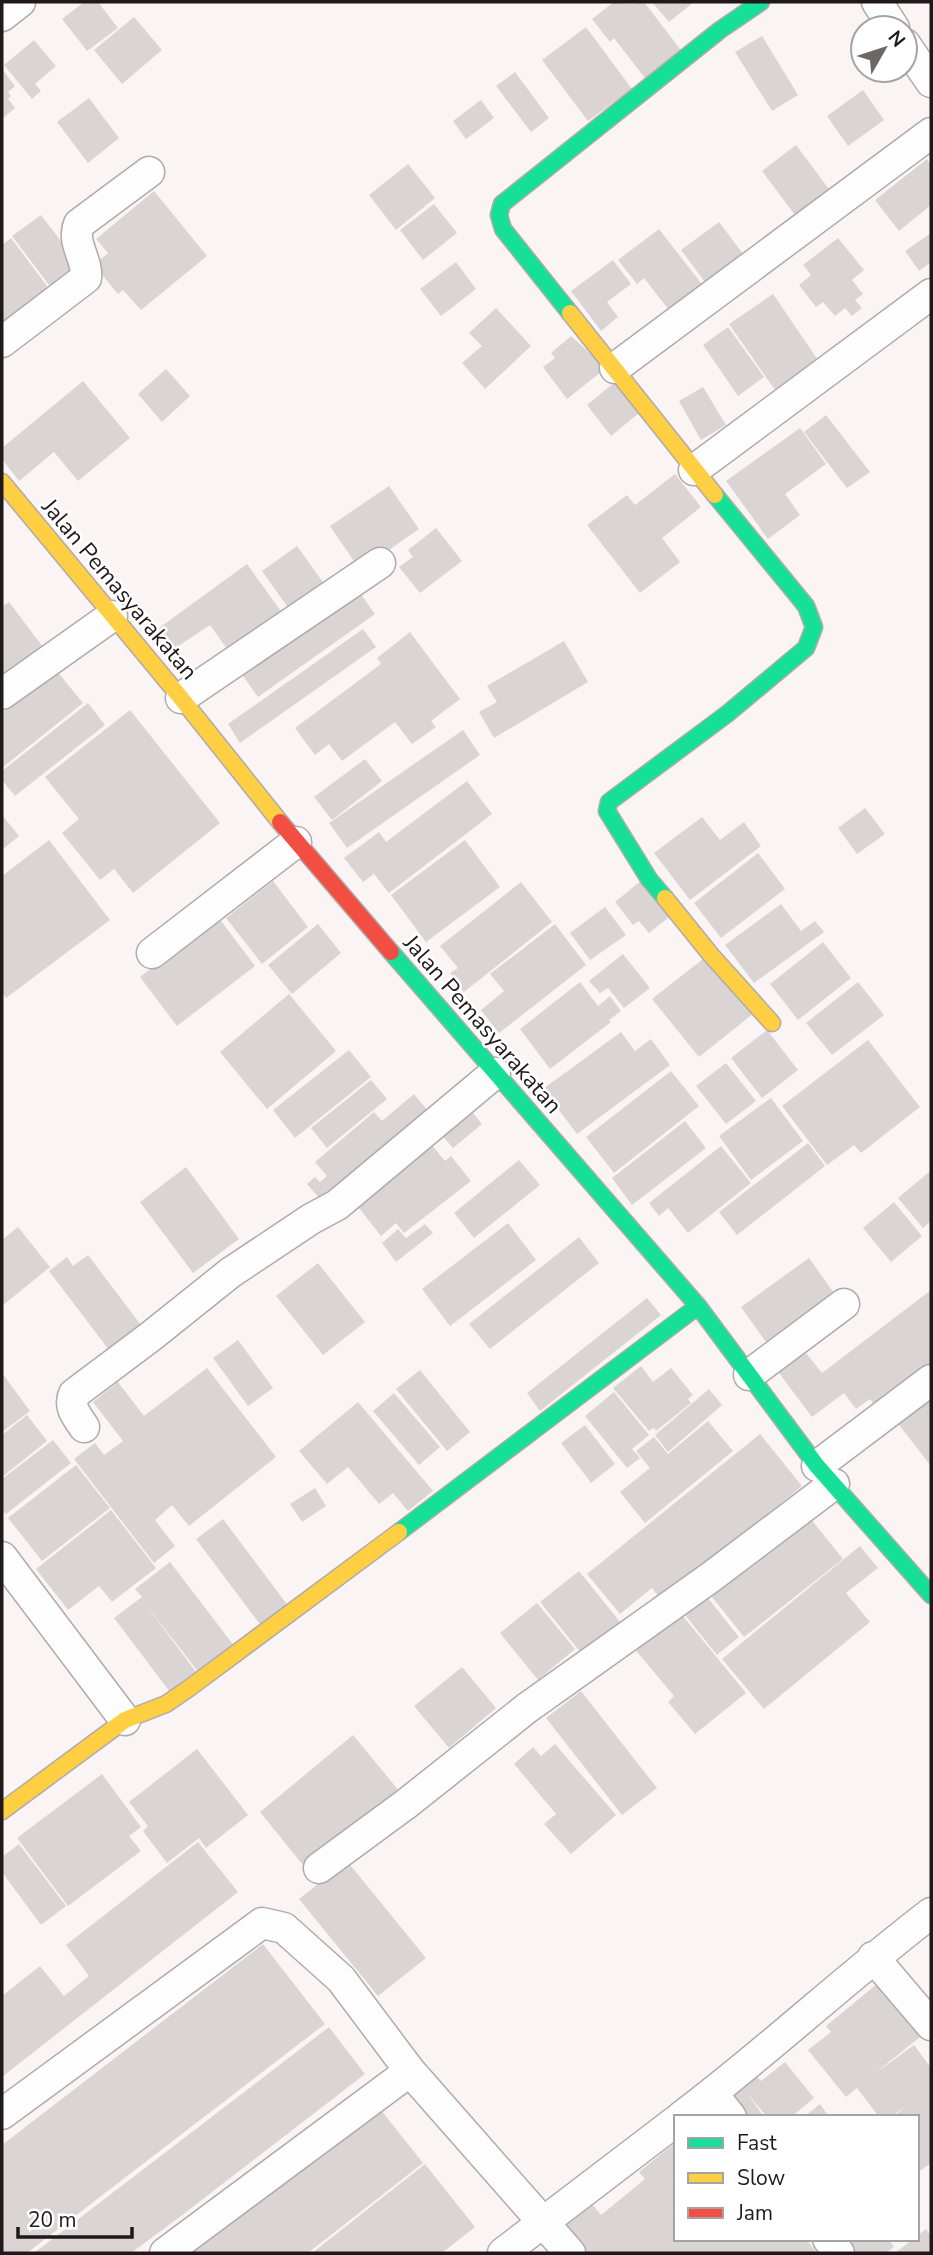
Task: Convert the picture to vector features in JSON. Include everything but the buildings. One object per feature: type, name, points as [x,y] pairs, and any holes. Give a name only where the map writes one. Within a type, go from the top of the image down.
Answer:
[{"type":"street","points":[[2,16],[20,2]]},
{"type":"street","points":[[761,2],[720,30],[502,204],[499,215],[503,229],[694,470],[806,606],[815,622],[815,635],[806,648],[727,714],[609,802],[607,811],[649,879],[772,1023]]},
{"type":"street","points":[[919,64],[931,82]]},
{"type":"street","points":[[615,369],[931,134]]},
{"type":"street","points":[[2,342],[86,278],[87,271],[77,242],[76,230],[79,224],[149,172]]},
{"type":"street","points":[[694,470],[931,294]]},
{"type":"street","name":"Jalan Pemasyarakatan","points":[[2,482],[296,842],[698,1306],[825,1475],[931,1595]]},
{"type":"street","points":[[181,698],[380,563]]},
{"type":"street","points":[[2,694],[113,616]]},
{"type":"street","points":[[152,953],[296,842]]},
{"type":"street","points":[[84,1427],[73,1411],[71,1401],[74,1394],[230,1273],[311,1219],[337,1205],[495,1073]]},
{"type":"street","points":[[749,1375],[844,1304]]},
{"type":"street","points":[[2,1811],[125,1720],[166,1704],[188,1689],[698,1306]]},
{"type":"street","points":[[319,1868],[406,1804],[527,1708],[711,1577],[931,1380]]},
{"type":"street","points":[[2,1558],[125,1720]]},
{"type":"street","points":[[684,2115],[873,1957],[931,1913]]},
{"type":"street","points":[[2,2114],[262,1923],[284,1928],[341,1979],[410,2071],[570,2253]]},
{"type":"street","points":[[873,1957],[931,2025]]},
{"type":"street","points":[[165,2253],[410,2071]]},
{"type":"street","points":[[712,2093],[729,2115]]},
{"type":"street","points":[[503,2253],[674,2123]]},
{"type":"traffic: fast","points":[[570,313],[503,229],[499,215],[502,204],[720,30],[761,2]]},
{"type":"traffic: fast","points":[[665,898],[649,879],[607,811],[609,802],[727,714],[806,648],[814,627],[806,606],[715,495]]},
{"type":"traffic: fast","points":[[391,952],[698,1306],[817,1466],[931,1595]]},
{"type":"traffic: fast","points":[[399,1532],[698,1306]]},
{"type":"traffic: slow","points":[[570,313],[715,495]]},
{"type":"traffic: slow","points":[[2,482],[280,822]]},
{"type":"traffic: slow","points":[[665,898],[711,955],[772,1023]]},
{"type":"traffic: slow","points":[[2,1811],[125,1720],[166,1704],[188,1689],[399,1532]]},
{"type":"traffic: jam","points":[[280,822],[391,952]]}]
